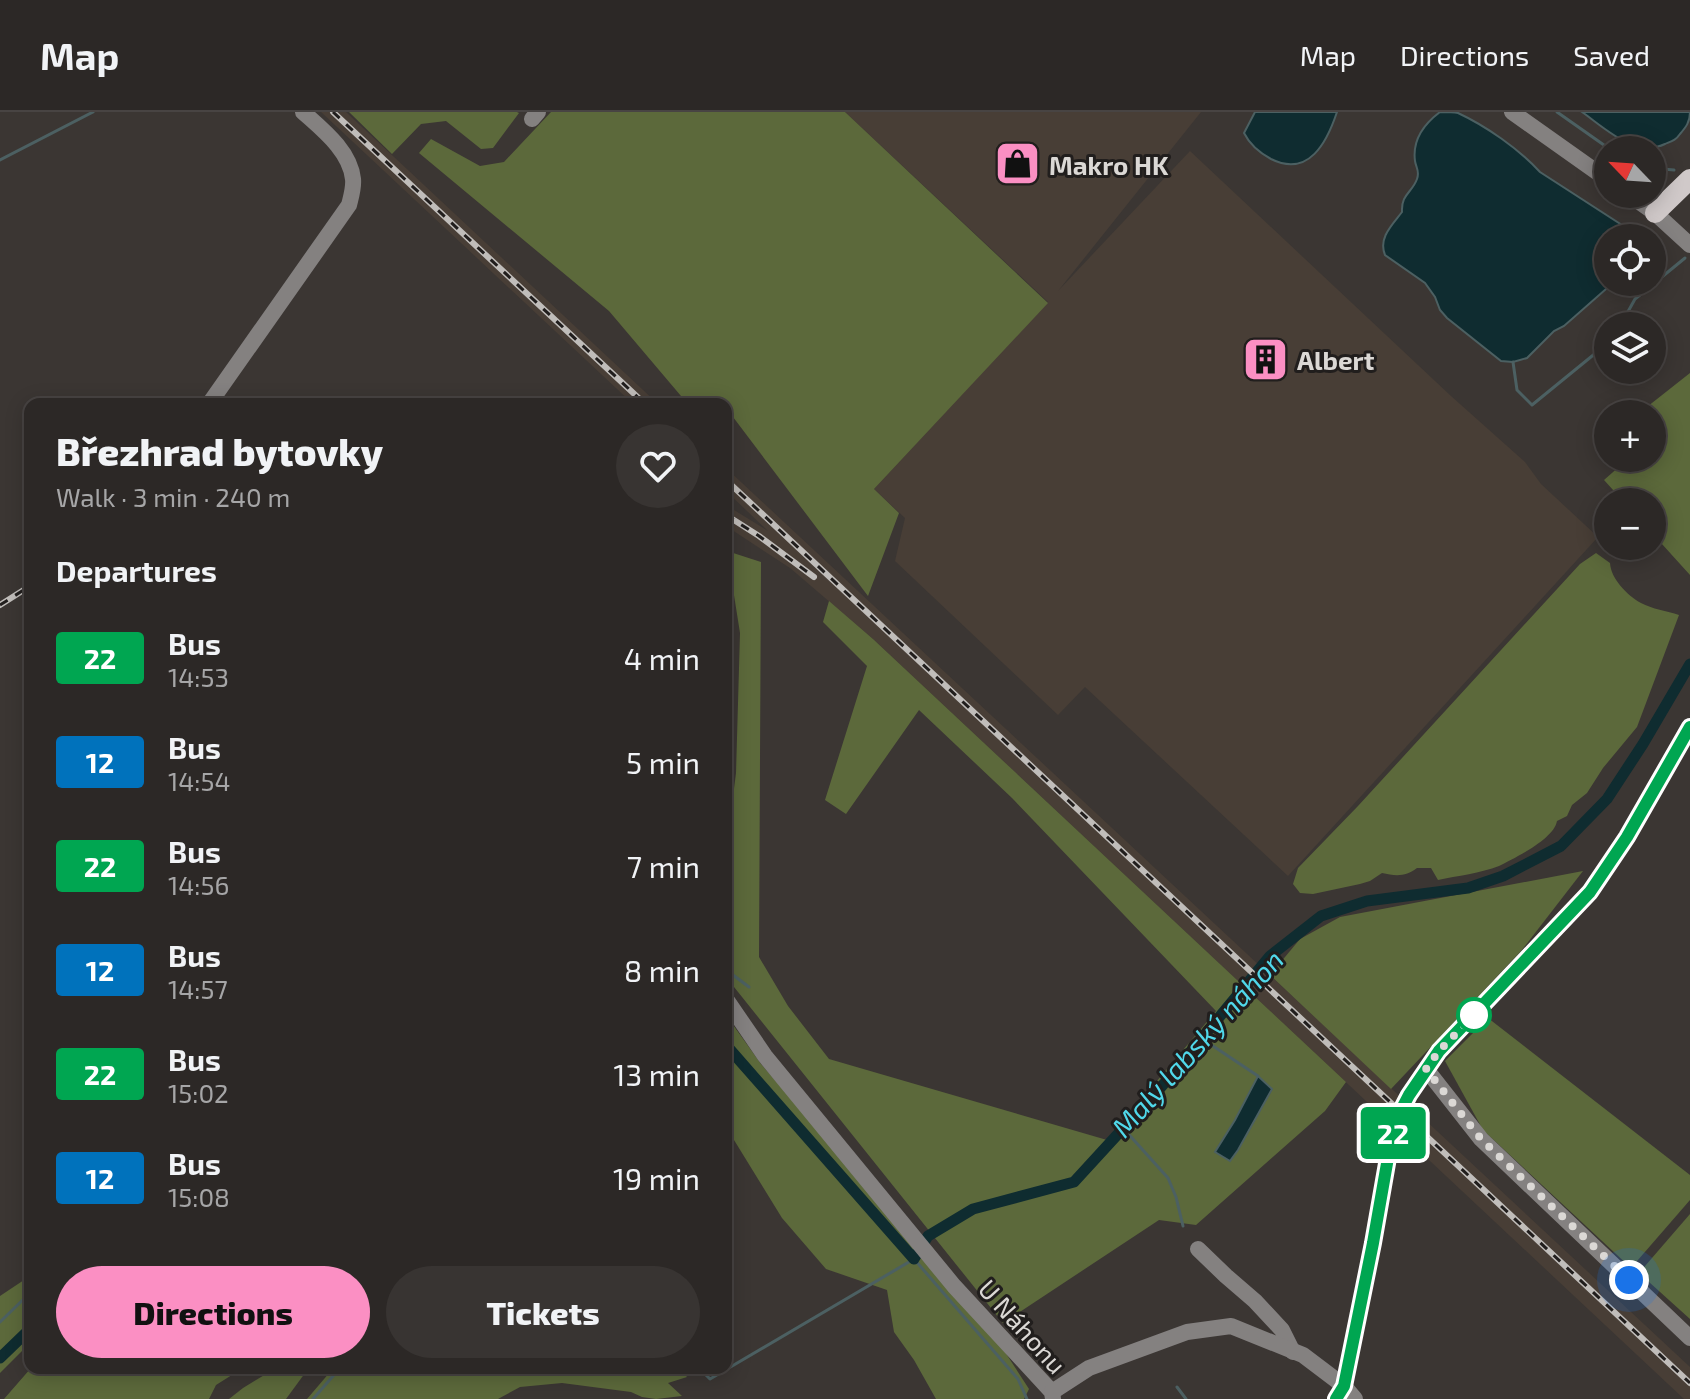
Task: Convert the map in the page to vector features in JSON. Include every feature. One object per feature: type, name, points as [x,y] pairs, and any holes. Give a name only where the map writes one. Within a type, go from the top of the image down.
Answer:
[{"type":"main road","points":[[1655,213],[1690,179]]},
{"type":"street","points":[[213,398],[349,205],[353,187],[346,158],[303,112]]},
{"type":"street","points":[[1512,112],[1594,170]]},
{"type":"street","points":[[1648,208],[1690,245]]},
{"type":"street","points":[[1340,1392],[1373,1243],[1392,1135],[1400,1111],[1439,1051],[1590,892],[1627,837],[1690,727]]},
{"type":"street","name":"U Náhonu","points":[[732,1008],[765,1056],[954,1286],[1052,1396]]},
{"type":"street","points":[[1426,1069],[1481,1139],[1690,1338]]},
{"type":"street","points":[[1198,1249],[1282,1330],[1293,1352]]},
{"type":"street","points":[[1052,1396],[1089,1368],[1187,1332],[1231,1326],[1303,1355],[1340,1392],[1355,1399]]},
{"type":"shaded area","points":[[321,112],[346,112],[652,398],[627,398]]},
{"type":"shaded area","points":[[845,112],[1201,112],[1058,291],[1190,151],[1525,462],[1541,484],[1594,533],[1594,541],[1288,876],[1085,687],[1058,715],[895,561],[905,518],[874,489],[1048,302]]},
{"type":"shaded area","points":[[732,474],[1690,1367],[1690,1399],[1684,1399],[873,639],[790,568],[732,530],[732,509],[768,531],[732,497]]},
{"type":"green space","points":[[349,112],[519,113],[493,148],[481,149],[446,121],[421,124],[392,154]]},
{"type":"green space","points":[[551,112],[845,112],[1048,303],[874,489],[899,513],[868,596],[732,417],[732,398],[681,396],[609,311],[419,153],[431,139],[480,166],[504,162]]},
{"type":"green space","points":[[1690,373],[1690,575],[1666,548],[1666,488],[1611,488],[1604,480],[1613,472],[1666,472],[1666,400],[1656,400]]},
{"type":"green space","points":[[732,553],[761,562],[759,957],[788,1006],[829,1059],[1107,1140],[1216,1011],[1012,798],[919,710],[846,814],[825,800],[867,666],[823,622],[829,601],[1346,1082],[1325,1111],[1196,1225],[1159,1220],[1003,1323],[732,984],[732,804],[736,773],[740,633],[732,583]],"holes":[[[1258,1076],[1272,1090],[1238,1150],[1215,1152]]]},
{"type":"green space","points":[[1594,554],[1594,560],[1606,560],[1617,581],[1636,600],[1679,615],[1637,727],[1587,793],[1533,847],[1492,868],[1438,880],[1431,868],[1417,868],[1400,875],[1382,873],[1360,884],[1313,894],[1300,893],[1293,884],[1298,868],[1580,564]]},
{"type":"green space","points":[[1583,871],[1521,951],[1391,1089],[1270,975],[1300,939],[1340,917]]},
{"type":"green space","points":[[1488,1018],[1690,1175],[1690,1200],[1631,1268],[1483,1130],[1445,1061]]},
{"type":"green space","points":[[732,1023],[761,1064],[983,1318],[1029,1389],[1024,1399],[936,1399],[894,1332],[887,1290],[826,1269],[782,1218],[732,1137]]},
{"type":"green space","points":[[1690,1214],[1690,1319],[1639,1273]]},
{"type":"green space","points":[[24,1280],[24,1349],[0,1373],[0,1296]]},
{"type":"green space","points":[[26,1374],[233,1374],[216,1385],[209,1399],[4,1399]]},
{"type":"green space","points":[[266,1374],[304,1374],[286,1399],[229,1399]]},
{"type":"green space","points":[[328,1374],[684,1374],[687,1377],[668,1383],[682,1396],[656,1399],[631,1392],[562,1383],[520,1387],[498,1399],[307,1399]]},
{"type":"water","points":[[1255,112],[1337,112],[1328,135],[1314,154],[1296,164],[1284,164],[1259,151],[1244,133]]},
{"type":"water","points":[[1440,112],[1458,113],[1491,131],[1540,172],[1620,224],[1594,224],[1594,296],[1598,296],[1554,331],[1527,358],[1501,361],[1447,318],[1425,283],[1385,255],[1385,237],[1402,212],[1403,201],[1418,176],[1415,146],[1429,122]]},
{"type":"water","points":[[1582,112],[1690,112],[1687,124],[1677,138],[1666,144],[1666,136],[1615,136]]},
{"type":"water","points":[[1258,1076],[1272,1089],[1230,1161],[1215,1152]]},
{"type":"waterway","points":[[0,160],[93,112]]},
{"type":"waterway","points":[[1557,112],[1594,138]]},
{"type":"waterway","points":[[1666,169],[1674,170]]},
{"type":"waterway","points":[[1628,312],[1635,299],[1685,258]]},
{"type":"waterway","points":[[1513,362],[1517,390],[1532,405],[1594,354]]},
{"type":"waterway","name":"Malý labský náhon","points":[[732,1052],[914,1259],[928,1236],[973,1209],[1074,1182],[1162,1086],[1270,956],[1321,916],[1367,901],[1468,888],[1503,876],[1561,846],[1607,799],[1690,664]]},
{"type":"waterway","points":[[733,975],[749,987]]},
{"type":"waterway","points":[[1201,1038],[1258,1076]]},
{"type":"waterway","points":[[1123,1128],[1168,1178],[1183,1226]]},
{"type":"waterway","points":[[732,1366],[914,1259],[1018,1379],[1027,1399]]},
{"type":"waterway","points":[[0,1322],[24,1299]]},
{"type":"waterway","name":"Malý labský náhon","points":[[0,1358],[24,1335]]},
{"type":"waterway","points":[[313,1399],[335,1374]]},
{"type":"waterway","points":[[705,1374],[710,1379],[718,1374]]},
{"type":"waterway","points":[[1177,1387],[1186,1399]]},
{"type":"railway","points":[[333,112],[639,398]]},
{"type":"railway","points":[[732,486],[1690,1383]]},
{"type":"railway","points":[[732,519],[814,577]]},
{"type":"railway","points":[[0,605],[24,590]]},
{"type":"bus line","name":"22","points":[[1336,1399],[1344,1386],[1392,1135],[1409,1095],[1439,1051],[1590,892],[1627,837],[1690,727]]},
{"type":"place","name":"Makro HK","points":[[1018,164]]},
{"type":"place","name":"Albert","points":[[1266,359]]},
{"type":"route","points":[[1474,1015],[1426,1069],[1481,1139],[1629,1280]]}]
